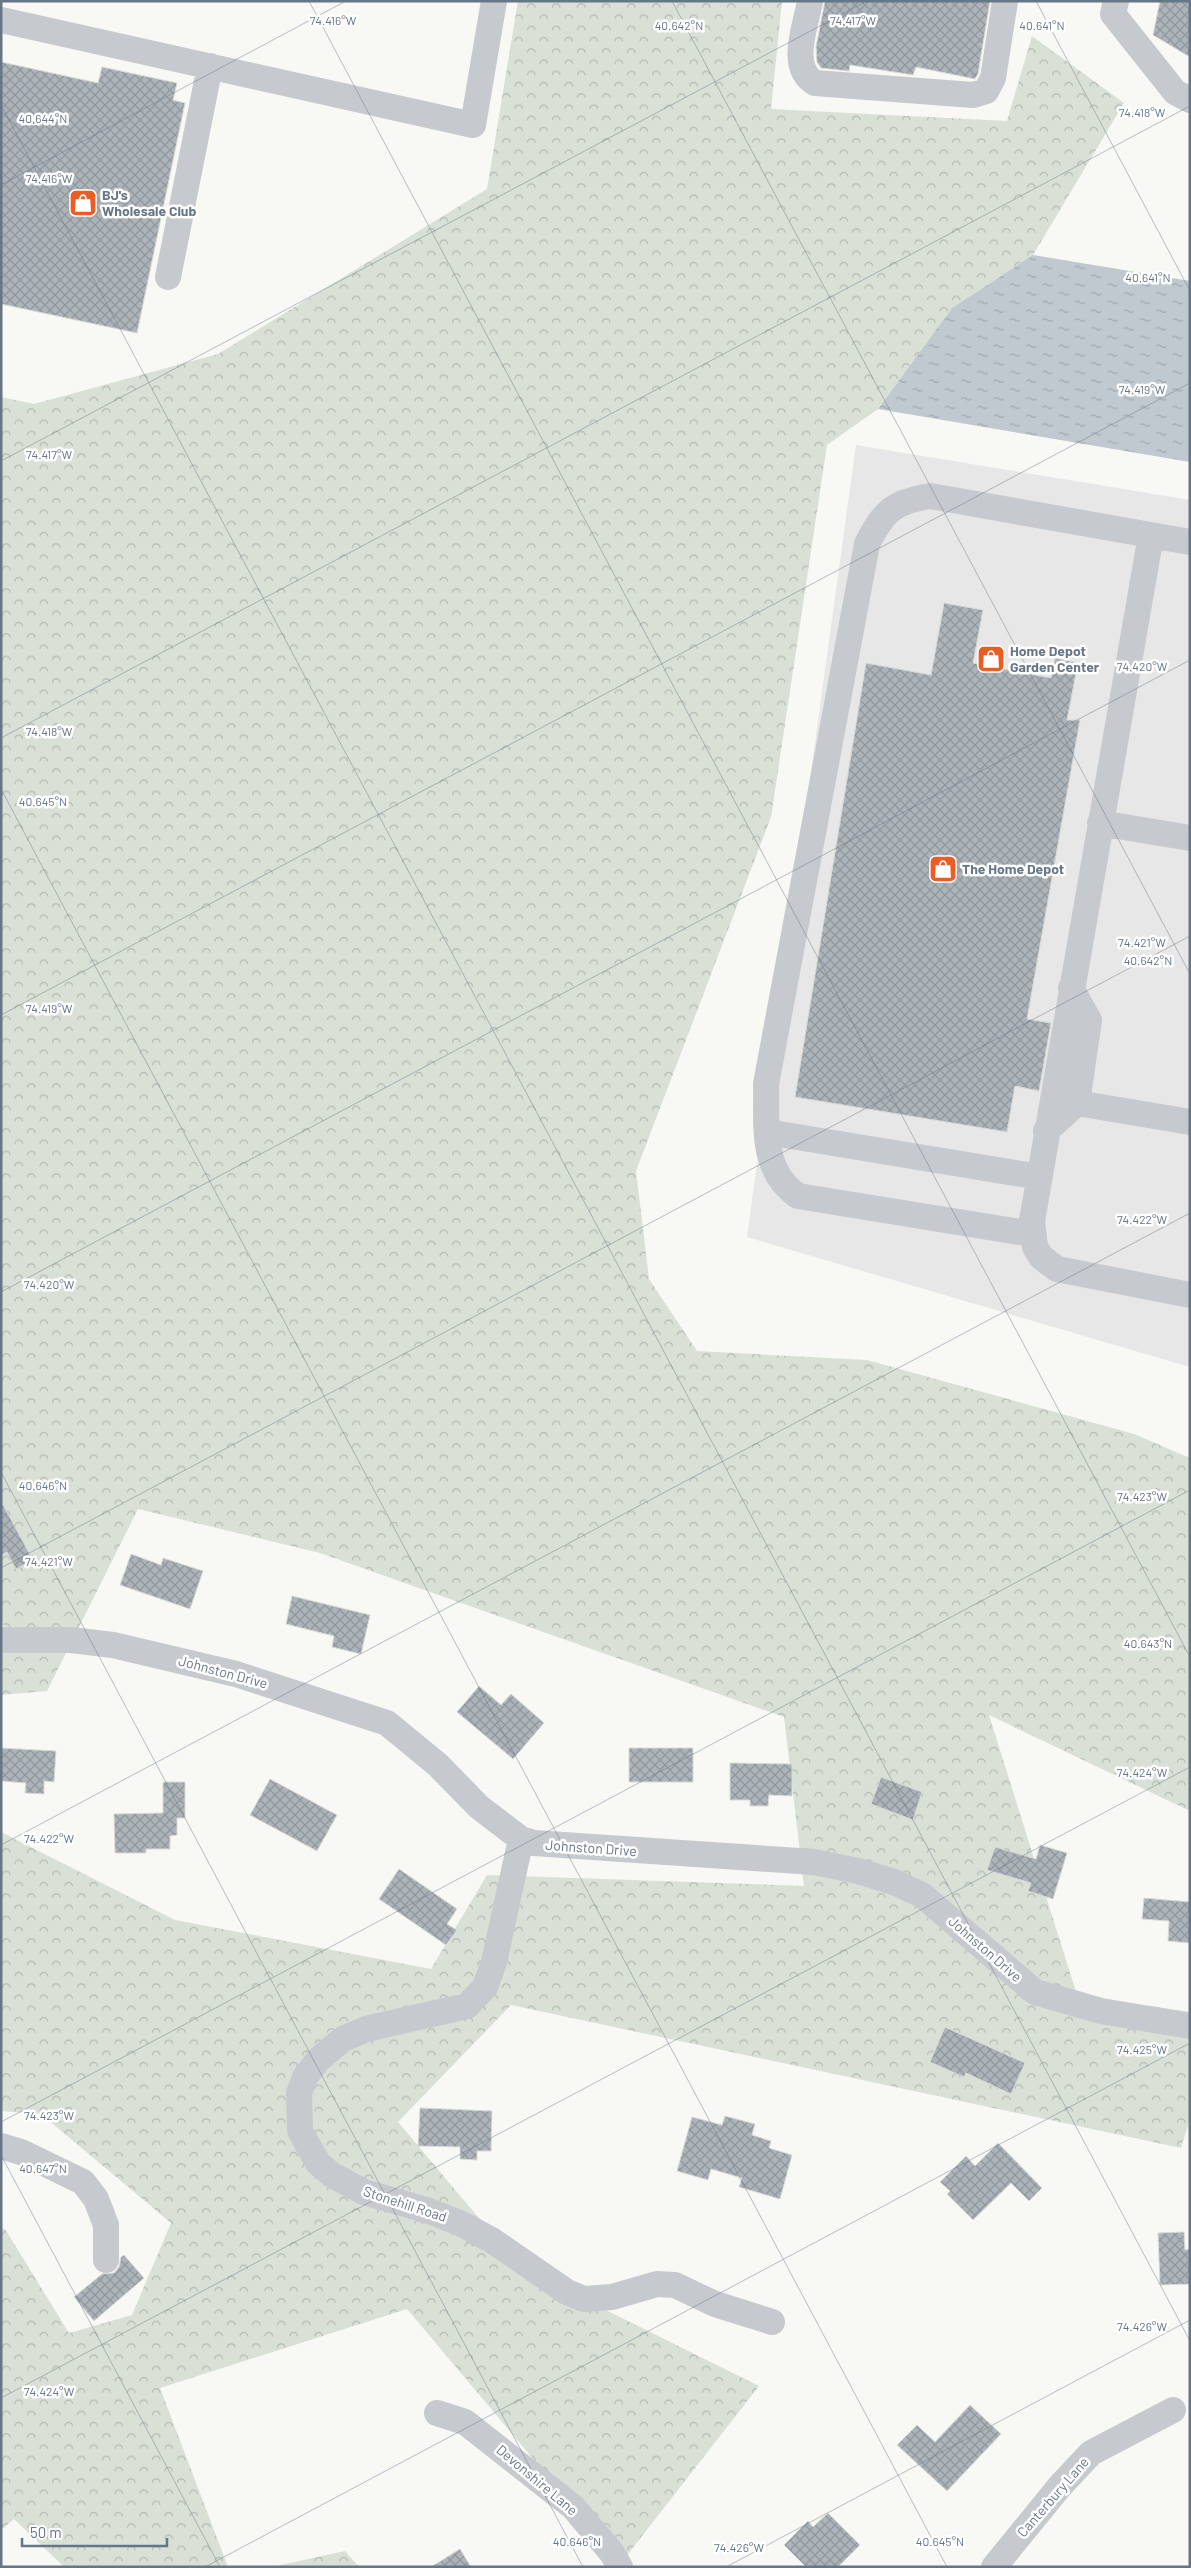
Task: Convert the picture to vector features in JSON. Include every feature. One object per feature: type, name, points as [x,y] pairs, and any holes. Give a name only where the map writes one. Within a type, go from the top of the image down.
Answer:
[{"type":"street","points":[[1,20],[473,125],[494,1]]},
{"type":"street","points":[[810,1],[800,60],[804,74],[815,83],[972,95],[986,91],[993,78],[1005,1]]},
{"type":"street","points":[[1116,1],[1113,14],[1176,92],[1190,100]]},
{"type":"street","points":[[168,277],[210,66]]},
{"type":"street","points":[[1032,1234],[798,1196],[784,1186],[774,1170],[769,1156],[768,1074],[867,544],[876,527],[888,512],[906,500],[930,496],[1190,542]]},
{"type":"street","points":[[1151,535],[1046,1131],[1032,1234],[1040,1257],[1057,1269],[1190,1295]]},
{"type":"street","points":[[1100,823],[1190,838]]},
{"type":"street","points":[[1046,1131],[1077,1103],[1089,1020],[1071,988]]},
{"type":"street","points":[[1077,1103],[1190,1122]]},
{"type":"street","points":[[768,1132],[1039,1177]]},
{"type":"street","name":"Johnston Drive","points":[[1,1640],[71,1640],[113,1644],[236,1674],[387,1723],[438,1765],[479,1807],[521,1839],[534,1843],[566,1847],[814,1862],[858,1871],[894,1882],[922,1895],[1035,1992],[1101,2011],[1190,2026]]},
{"type":"street","name":"Stonehill Road","points":[[521,1839],[494,1962],[485,1988],[467,2006],[366,2029],[343,2039],[319,2058],[305,2077],[298,2093],[300,2131],[318,2163],[332,2175],[364,2192],[429,2211],[462,2224],[493,2241],[566,2292],[584,2299],[612,2297],[657,2284],[675,2285],[715,2304],[772,2322]]},
{"type":"street","points":[[1,2146],[21,2152],[82,2182],[96,2199],[106,2225],[106,2260]]},
{"type":"street","name":"Canterbury Lane","points":[[994,2567],[1060,2486],[1091,2453],[1173,2410]]},
{"type":"street","name":"Devonshire Lane","points":[[438,2413],[465,2422],[573,2507],[612,2553],[620,2567]]},
{"type":"shaded area","points":[[856,445],[1190,500],[1190,1367],[747,1237]]},
{"type":"green space","points":[[518,1],[782,1],[771,109],[1007,121],[1032,36],[1124,103],[1033,255],[952,308],[878,409],[827,445],[771,817],[636,1171],[649,1279],[697,1351],[867,1360],[1134,1434],[1190,1458],[1190,1811],[989,1715],[1077,1995],[1190,2012],[1190,2119],[1181,2148],[511,2005],[398,2122],[521,2268],[759,2386],[621,2563],[407,2309],[160,2388],[228,2567],[64,2567],[14,2519],[1,2530],[1,2229],[5,2229],[69,2333],[132,2315],[171,2223],[41,2114],[1,2111],[1,1832],[175,1920],[431,1969],[487,1875],[804,1886],[784,1717],[320,1553],[138,1509],[47,1691],[1,1695],[1,1630],[5,1630],[1,1618],[1,397],[34,404],[218,354],[487,189]]},
{"type":"green space","points":[[345,2551],[359,2567],[272,2567]]},
{"type":"water","points":[[1033,255],[1190,281],[1190,462],[878,409],[952,308]]},
{"type":"building","points":[[825,1],[990,1],[978,74],[975,79],[916,67],[913,75],[850,65],[849,71],[821,68],[817,62],[816,47]]},
{"type":"building","points":[[1160,1],[1190,1],[1190,57],[1153,35]]},
{"type":"building","name":"BJ's Wholesale Club","points":[[1,62],[98,83],[102,67],[177,83],[173,100],[185,103],[137,333],[1,304]]},
{"type":"building","name":"The Home Depot","points":[[944,603],[983,610],[973,663],[1051,678],[1055,658],[1078,663],[1067,720],[1080,720],[1027,1019],[1051,1023],[1039,1091],[1015,1086],[1007,1132],[795,1097],[866,663],[931,675]]},
{"type":"building","points":[[1,1501],[33,1560],[16,1569],[7,1552],[1,1555]]},
{"type":"building","points":[[131,1554],[161,1565],[163,1558],[203,1571],[190,1609],[120,1585]]},
{"type":"building","points":[[292,1596],[370,1615],[361,1654],[332,1647],[334,1636],[286,1624]]},
{"type":"building","points":[[479,1686],[501,1705],[511,1694],[544,1723],[513,1759],[457,1712]]},
{"type":"building","points":[[1,1748],[56,1751],[54,1782],[44,1781],[44,1794],[25,1793],[26,1783],[1,1781]]},
{"type":"building","points":[[629,1748],[693,1748],[693,1782],[629,1782]]},
{"type":"building","points":[[730,1763],[792,1764],[792,1796],[769,1795],[768,1806],[750,1806],[750,1800],[730,1800]]},
{"type":"building","points":[[881,1777],[922,1792],[913,1820],[871,1804]]},
{"type":"building","points":[[270,1779],[337,1815],[317,1851],[250,1815]]},
{"type":"building","points":[[163,1782],[185,1782],[185,1818],[177,1818],[177,1835],[170,1836],[170,1849],[146,1849],[146,1853],[115,1853],[114,1814],[163,1813]]},
{"type":"building","points":[[1040,1845],[1067,1853],[1053,1899],[1028,1891],[1031,1883],[987,1870],[995,1847],[1036,1859]]},
{"type":"building","points":[[399,1869],[457,1909],[447,1924],[457,1930],[446,1945],[379,1899]]},
{"type":"building","points":[[1144,1898],[1190,1902],[1190,1943],[1168,1941],[1169,1921],[1142,1919]]},
{"type":"building","points":[[945,2027],[1025,2063],[1011,2094],[966,2073],[964,2077],[930,2062]]},
{"type":"building","points":[[420,2108],[492,2111],[491,2151],[477,2151],[477,2160],[460,2159],[460,2147],[418,2146]]},
{"type":"building","points":[[725,2116],[755,2124],[752,2135],[771,2141],[769,2148],[792,2155],[780,2199],[739,2187],[742,2178],[711,2169],[708,2180],[677,2171],[692,2117],[722,2125]]},
{"type":"building","points":[[998,2143],[1042,2188],[1029,2201],[1011,2183],[973,2220],[947,2194],[950,2191],[940,2182],[966,2156],[975,2166]]},
{"type":"building","points":[[1184,2232],[1185,2250],[1190,2249],[1190,2284],[1160,2285],[1158,2233]]},
{"type":"building","points":[[124,2255],[144,2278],[94,2321],[74,2297],[102,2274],[114,2273],[119,2267],[121,2257]]},
{"type":"building","points":[[970,2405],[1001,2434],[947,2491],[897,2445],[917,2425],[935,2442]]},
{"type":"building","points":[[828,2513],[860,2545],[838,2567],[806,2567],[784,2545],[808,2521],[813,2527]]},
{"type":"building","points":[[460,2549],[471,2567],[431,2567]]},
{"type":"place","name":"BJ's Wholesale Club","points":[[83,203]]},
{"type":"place","name":"Home Depot Garden Center","points":[[991,659]]},
{"type":"place","name":"The Home Depot","points":[[943,869]]}]
